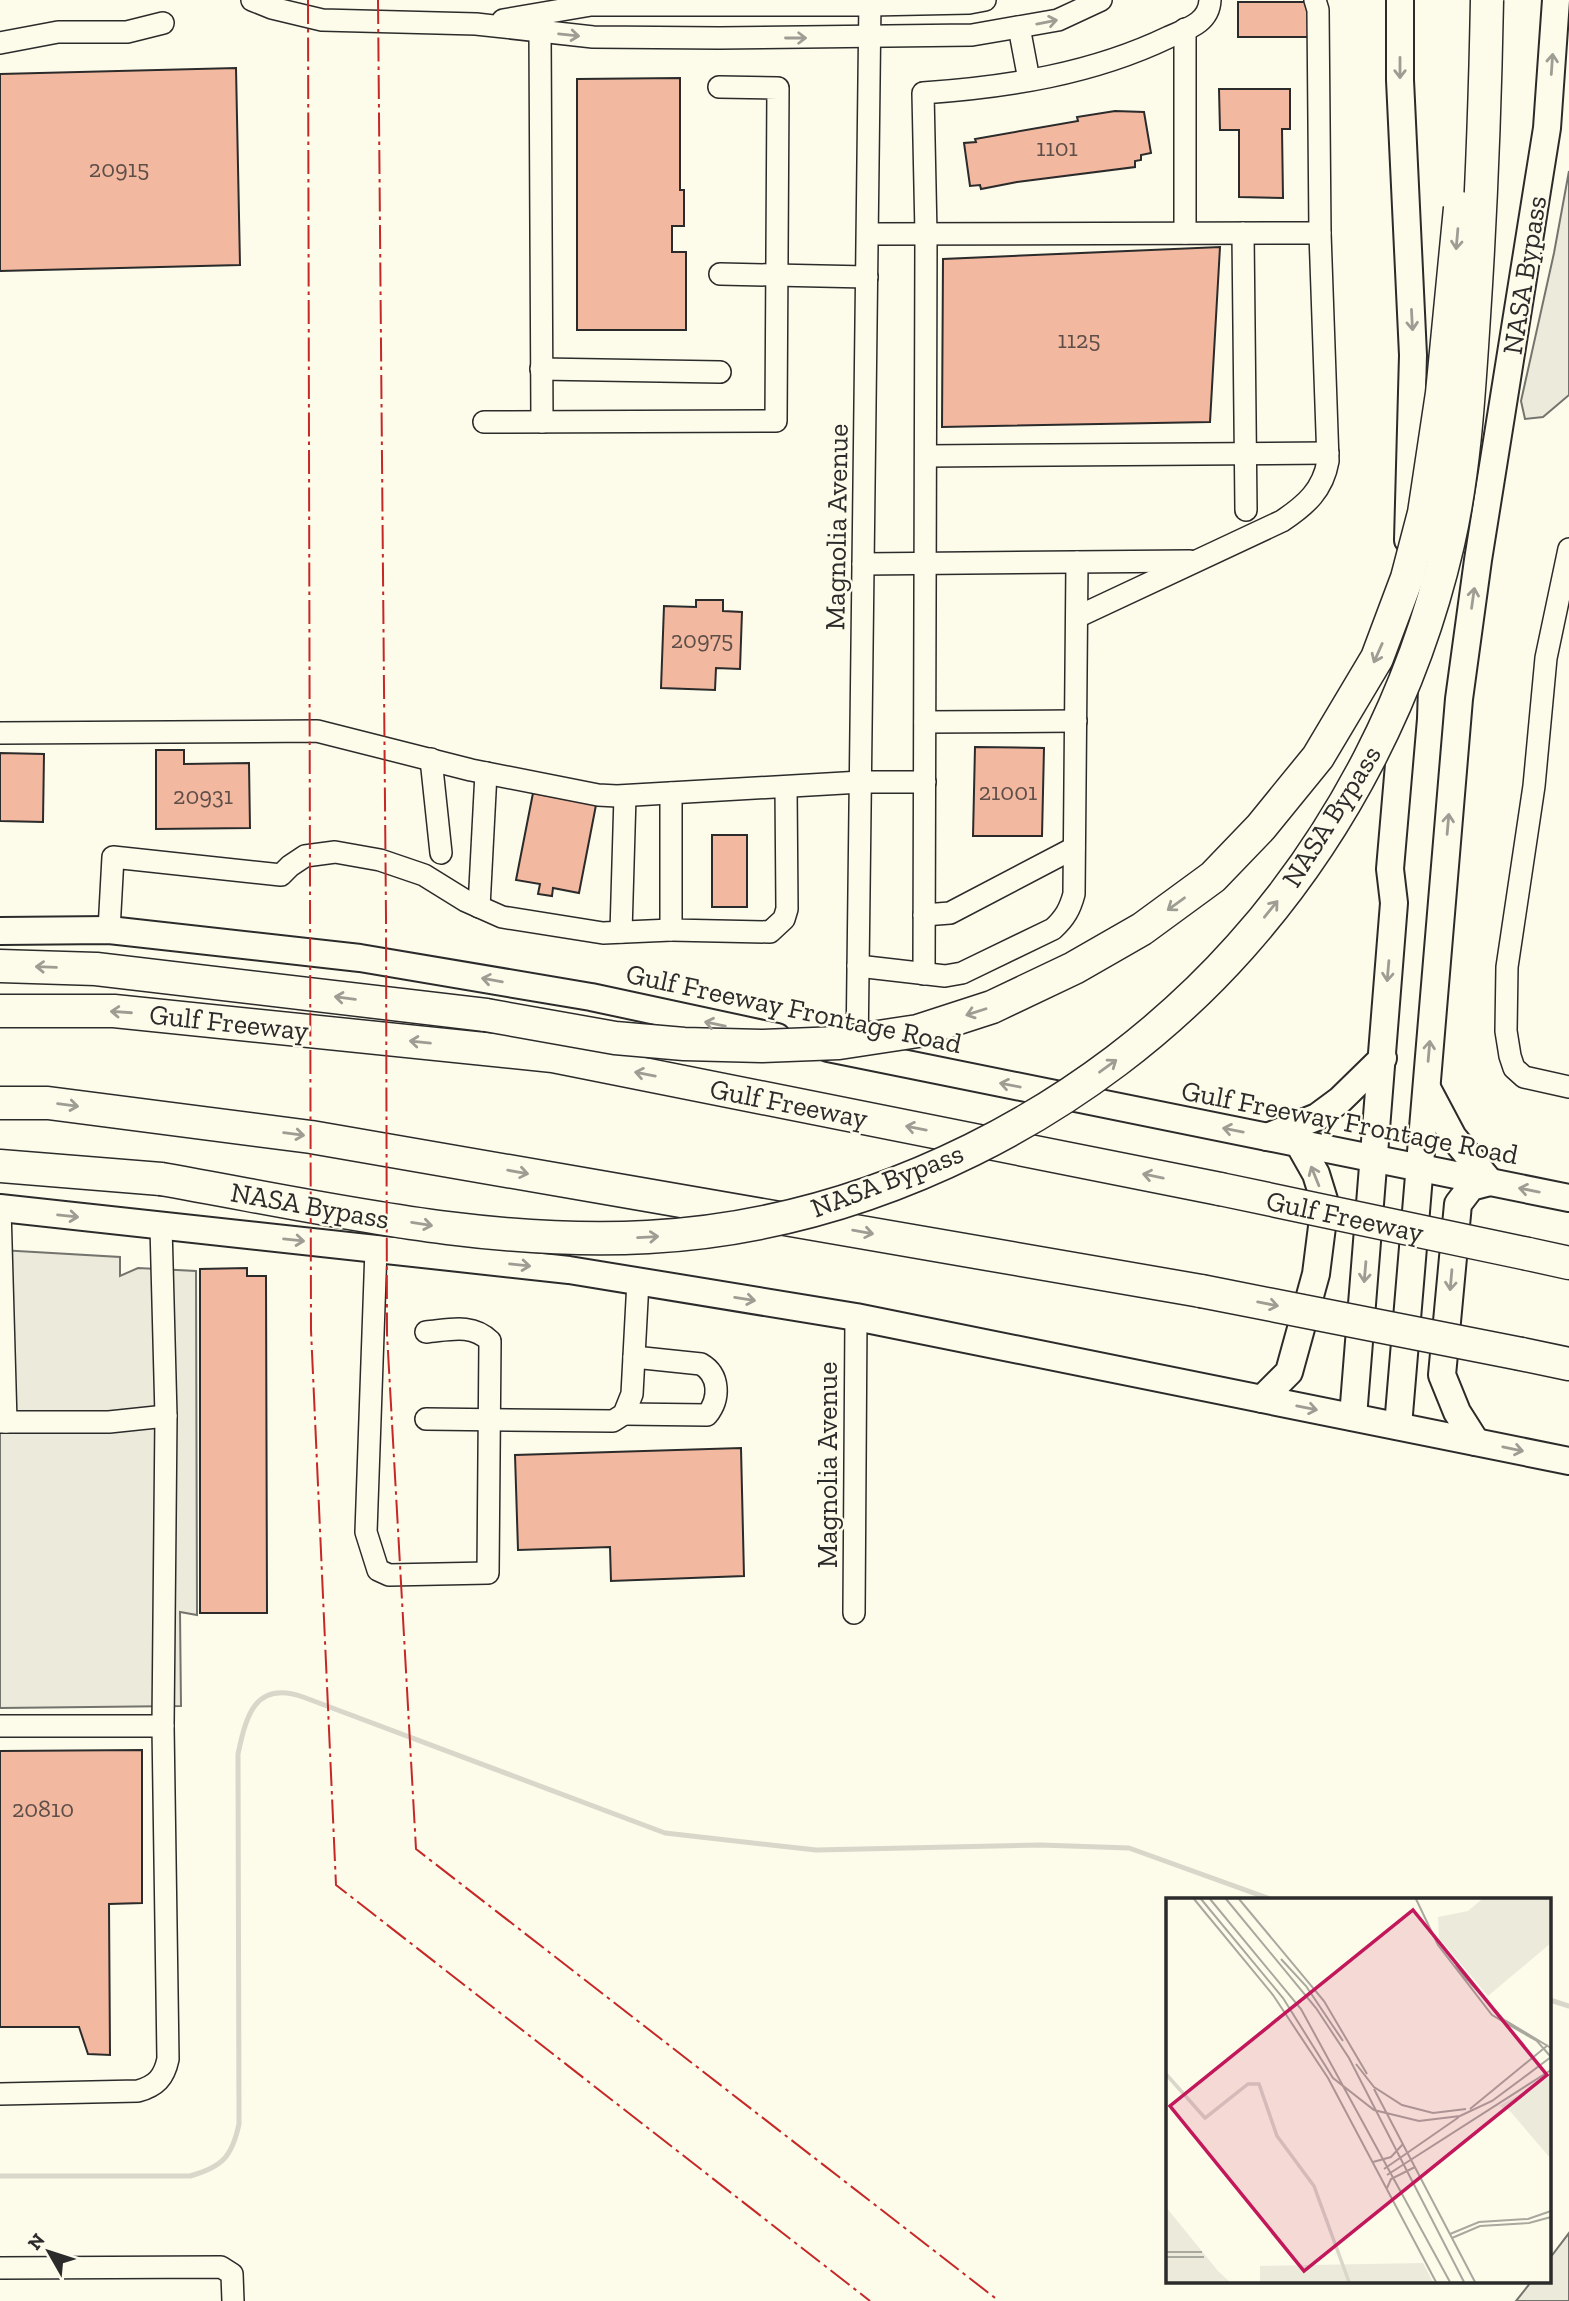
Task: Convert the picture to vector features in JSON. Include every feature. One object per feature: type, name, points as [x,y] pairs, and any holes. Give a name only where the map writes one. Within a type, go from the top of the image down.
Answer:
[{"type":"highway","name":"NASA Bypass","points":[[0,966],[96,969],[486,1015],[615,1038],[684,1044],[762,1046],[839,1043],[918,1031],[992,1007],[1074,968],[1142,929],[1213,877],[1261,827],[1318,757],[1377,659],[1407,578],[1424,513],[1442,393],[1460,214],[1466,0]]},
{"type":"highway","name":"NASA Bypass","points":[[0,1166],[161,1179],[480,1233],[591,1239],[705,1232],[759,1223],[839,1202],[907,1178],[971,1150],[1070,1093],[1162,1023],[1240,948],[1303,867],[1330,826],[1378,742],[1402,691],[1436,593],[1449,540],[1466,431],[1482,168],[1487,0]]},
{"type":"highway","name":"Gulf Freeway","points":[[0,1011],[114,1011],[553,1056],[1220,1189],[1569,1263]]},
{"type":"highway","points":[[0,1103],[48,1103],[311,1137],[1201,1291],[1569,1364]]},
{"type":"main road","name":"NASA Bypass","points":[[1353,1417],[1383,1058],[1394,903],[1390,869],[1403,718],[1413,355],[1400,80],[1400,0]]},
{"type":"main road","name":"NASA Bypass","points":[[1398,1426],[1459,699],[1478,560],[1547,128],[1556,0]]},
{"type":"main road","name":"Gulf Freeway Frontage Road","points":[[0,932],[109,930],[360,958],[591,997],[857,1055],[1569,1198]]},
{"type":"main road","points":[[1267,1137],[1317,1117],[1340,1100],[1383,1058]]},
{"type":"main road","points":[[1426,1087],[1453,1137],[1490,1182],[1471,1187],[1458,1204],[1442,1375],[1457,1412],[1476,1442]]},
{"type":"main road","points":[[1262,1399],[1289,1372],[1316,1274],[1325,1203],[1316,1174],[1299,1143]]},
{"type":"main road","points":[[0,1208],[569,1270],[638,1281],[856,1317],[1569,1461]]},
{"type":"street","points":[[253,0],[272,8],[322,20],[476,24],[593,37],[972,35],[1058,20],[1101,0]]},
{"type":"street","points":[[476,24],[591,5],[969,3],[985,0]]},
{"type":"street","points":[[1185,233],[1191,0]]},
{"type":"street","points":[[924,974],[926,234],[923,93],[977,89],[1029,80],[1091,67],[1134,54],[1192,26],[1210,7],[1210,0]]},
{"type":"street","points":[[1077,617],[1282,521],[1298,510],[1325,478],[1328,453],[1320,233],[1318,10],[1315,0]]},
{"type":"street","name":"Magnolia Avenue","points":[[857,1055],[870,3]]},
{"type":"street","points":[[0,43],[58,32],[127,32],[163,23]]},
{"type":"street","points":[[1019,27],[1029,80]]},
{"type":"street","points":[[540,31],[542,422]]},
{"type":"street","points":[[484,422],[776,421],[779,88],[719,87]]},
{"type":"street","points":[[1242,233],[1246,510]]},
{"type":"street","points":[[868,234],[1320,233]]},
{"type":"street","points":[[720,274],[867,277]]},
{"type":"street","points":[[541,369],[720,372]]},
{"type":"street","points":[[926,456],[1328,453]]},
{"type":"street","points":[[1569,549],[1546,658],[1534,786],[1507,967],[1506,1031],[1514,1068],[1524,1077],[1569,1087]]},
{"type":"street","points":[[863,564],[1199,560]]},
{"type":"street","points":[[858,966],[945,976],[962,973],[1054,929],[1064,920],[1070,909],[1074,894],[1077,562]]},
{"type":"street","points":[[925,722],[1076,721]]},
{"type":"street","points":[[0,733],[317,732],[486,773],[598,795],[625,796],[860,782],[925,782]]},
{"type":"street","points":[[431,759],[441,852]]},
{"type":"street","points":[[480,907],[486,773]]},
{"type":"street","points":[[109,930],[113,857],[281,875],[305,856],[335,852],[380,860],[424,875],[502,917],[603,933],[671,930],[770,932],[784,919],[787,909],[786,786]]},
{"type":"street","points":[[671,793],[671,930]]},
{"type":"street","points":[[621,932],[625,796]]},
{"type":"street","points":[[924,915],[950,913],[1074,848]]},
{"type":"street","points":[[0,1208],[3,1422],[109,1422],[166,1416]]},
{"type":"street","points":[[0,2094],[138,2091],[160,2080],[166,2071],[169,2047],[163,1726],[166,1416],[161,1226]]},
{"type":"street","points":[[376,1249],[366,1532],[378,1570],[389,1575],[488,1573],[490,1341],[482,1333],[469,1328],[426,1332]]},
{"type":"street","points":[[624,1414],[632,1394],[638,1281]]},
{"type":"street","name":"Magnolia Avenue","points":[[854,1613],[856,1317]]},
{"type":"street","points":[[426,1419],[613,1421],[624,1414],[707,1415],[714,1407],[715,1378],[710,1370],[701,1364],[634,1357]]},
{"type":"street","points":[[0,1726],[163,1726]]},
{"type":"street","points":[[0,2268],[221,2267],[232,2274],[233,2301]]},
{"type":"shaded area","points":[[1569,171],[1569,395],[1543,417],[1525,419],[1521,401]]},
{"type":"shaded area","points":[[0,1250],[120,1257],[120,1276],[138,1268],[196,1271],[197,1615],[180,1612],[181,1706],[0,1708]]},
{"type":"shaded area","points":[[1569,2233],[1569,2301],[1516,2301],[1529,2284],[1552,2284],[1552,2255]]},
{"type":"building","points":[[1238,2],[1309,2],[1309,37],[1238,37]]},
{"type":"building","points":[[236,68],[240,265],[0,271],[0,74]]},
{"type":"building","points":[[680,78],[680,190],[684,190],[684,226],[672,226],[672,252],[686,252],[686,330],[577,330],[577,79]]},
{"type":"building","points":[[1219,89],[1290,89],[1290,129],[1282,129],[1283,198],[1239,197],[1239,130],[1220,130]]},
{"type":"building","points":[[1115,111],[1144,112],[1151,153],[1141,155],[1141,160],[1135,161],[1135,167],[981,189],[980,185],[970,186],[964,143],[1078,121],[1077,117]]},
{"type":"building","points":[[1220,247],[1210,422],[942,427],[943,259]]},
{"type":"building","points":[[696,600],[723,600],[723,611],[742,612],[740,669],[716,668],[715,690],[661,688],[664,606],[696,607]]},
{"type":"building","points":[[975,747],[1044,748],[1042,836],[973,836]]},
{"type":"building","points":[[156,750],[184,750],[184,764],[249,763],[250,828],[156,829]]},
{"type":"building","points":[[0,753],[44,754],[43,822],[0,821]]},
{"type":"building","points":[[533,793],[596,805],[579,893],[553,888],[552,896],[538,894],[540,884],[516,880]]},
{"type":"building","points":[[712,835],[747,835],[747,907],[712,907]]},
{"type":"building","points":[[247,1268],[247,1276],[266,1276],[267,1613],[200,1613],[200,1269]]},
{"type":"building","points":[[741,1448],[744,1576],[611,1581],[610,1547],[518,1550],[515,1455]]},
{"type":"building","points":[[142,1750],[142,1903],[109,1904],[110,2055],[88,2054],[79,2027],[0,2027],[0,1751]]},
{"type":"waterway","points":[[0,2176],[190,2176],[210,2169],[229,2153],[239,2124],[238,1754],[249,1715],[263,1698],[274,1693],[303,1697],[665,1833],[816,1850],[1040,1845],[1129,1848],[1267,1898]]},
{"type":"waterway","points":[[1552,2001],[1569,2006]]},
{"type":"power","points":[[308,0],[311,1330],[336,1885],[870,2301]]},
{"type":"power","points":[[378,0],[387,1334],[416,1849],[999,2301]]}]
